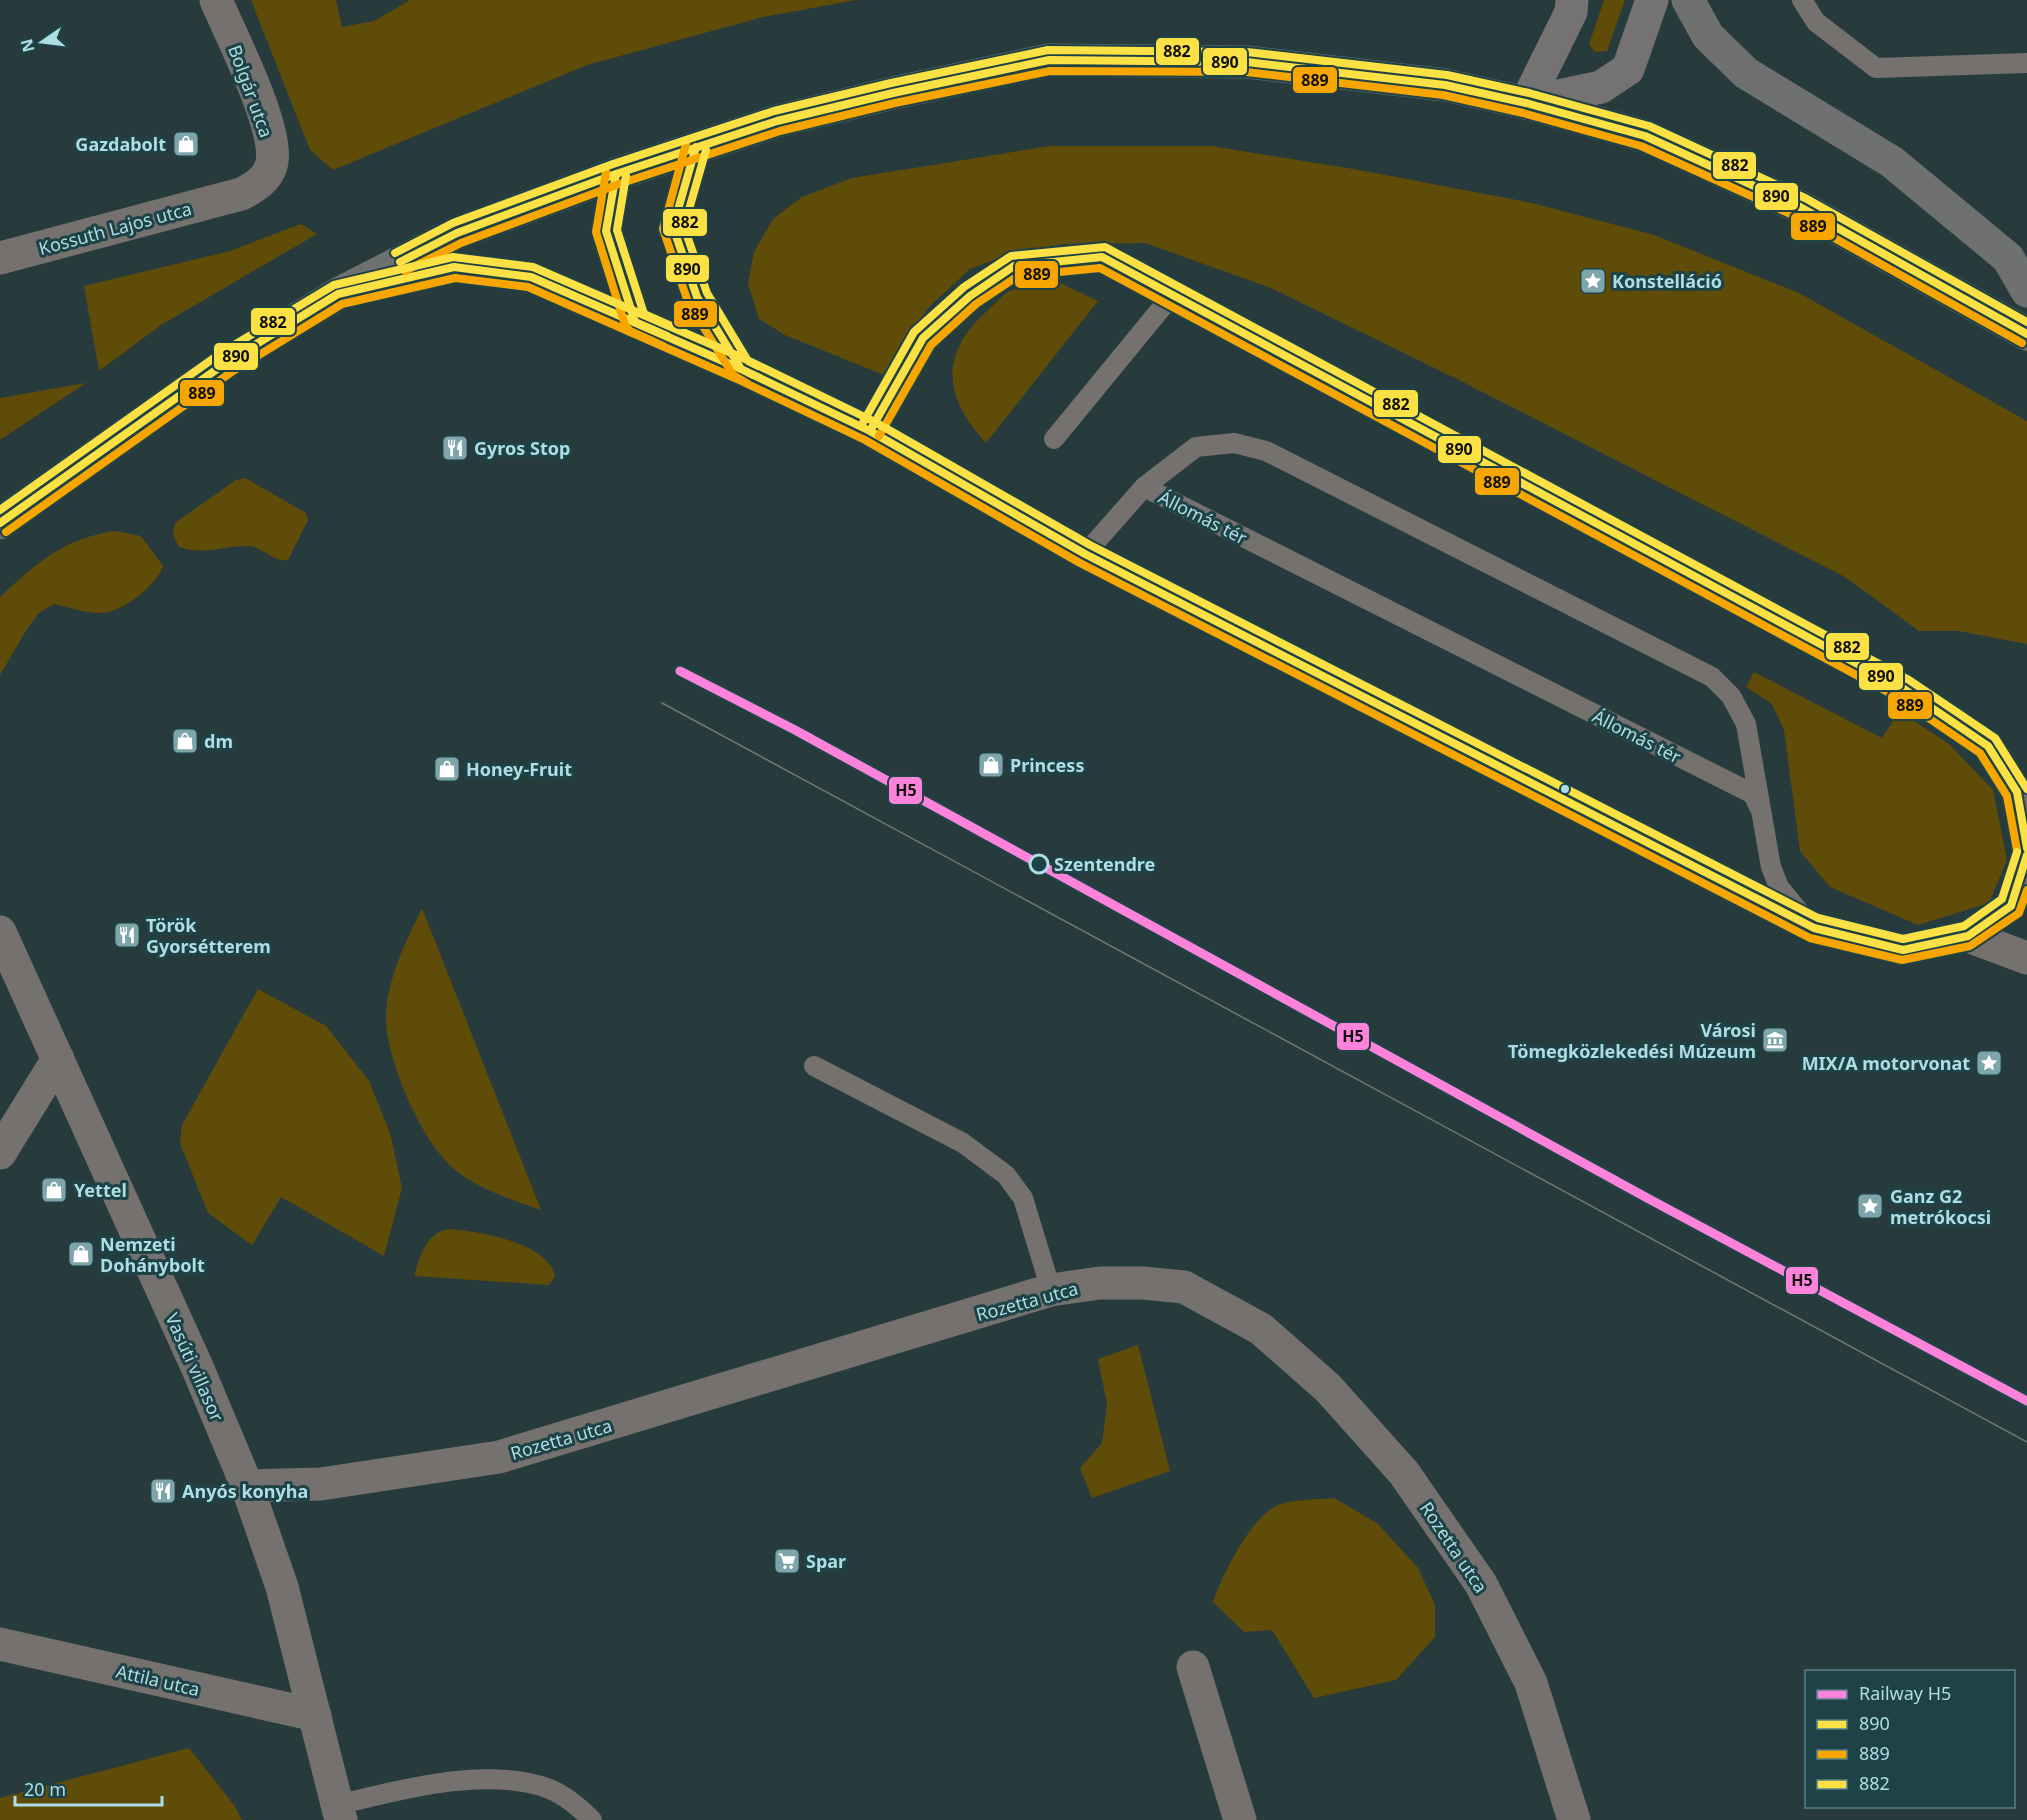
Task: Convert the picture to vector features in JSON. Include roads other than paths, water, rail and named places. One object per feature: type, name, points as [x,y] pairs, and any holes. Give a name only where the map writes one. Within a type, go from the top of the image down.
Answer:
[{"type":"main road","points":[[1688,0],[1708,36],[1746,73],[1892,162],[2008,258],[2027,291]]},
{"type":"main road","points":[[0,523],[227,362],[338,294],[457,233],[696,147],[823,110],[1049,60],[1247,62],[1445,84],[1526,103],[1645,136],[1800,207],[2027,334]]},
{"type":"street","name":"Bolgár utca","points":[[216,0],[267,124],[272,148],[272,163],[256,187],[229,198]]},
{"type":"street","points":[[1526,103],[1570,12],[1572,0]]},
{"type":"street","points":[[1526,103],[1601,87],[1628,69],[1652,0]]},
{"type":"street","name":"Kossuth Lajos utca","points":[[0,258],[229,198]]},
{"type":"street","name":"Vasúti villasor","points":[[0,932],[198,1369],[247,1486],[282,1587],[339,1813]]},
{"type":"street","points":[[1968,936],[2027,958]]},
{"type":"street","points":[[0,1153],[58,1059]]},
{"type":"street","name":"Rozetta utca","points":[[247,1486],[321,1484],[499,1457],[1051,1290],[1100,1283],[1143,1283],[1184,1287],[1261,1329],[1328,1388],[1404,1473],[1481,1584],[1531,1683],[1574,1820]]},
{"type":"street","name":"Attila utca","points":[[0,1644],[315,1715]]},
{"type":"street","points":[[1193,1667],[1240,1820]]},
{"type":"lane","points":[[1802,0],[1816,22],[1876,68],[2027,63]]},
{"type":"lane","points":[[696,147],[673,227],[697,297],[741,369]]},
{"type":"lane","points":[[616,174],[606,231],[635,322]]},
{"type":"lane","points":[[870,431],[923,338],[970,296],[1014,266],[1102,257],[1904,689],[1988,746],[2017,792],[2027,848]]},
{"type":"lane","points":[[338,294],[454,267],[531,277],[741,369],[870,431],[1085,554],[1814,928],[1903,950],[1968,936],[2011,906],[2027,855]]},
{"type":"lane","points":[[1054,440],[1173,294]]},
{"type":"lane","name":"Állomás tér","points":[[1761,815],[1753,794],[1144,487],[1196,447],[1234,443],[1266,451],[1712,677],[1731,696],[1746,724],[1771,867],[1779,887],[1793,907],[1814,928]]},
{"type":"lane","points":[[1085,554],[1144,487]]},
{"type":"lane","points":[[814,1066],[963,1143],[1006,1175],[1023,1198],[1051,1290]]},
{"type":"lane","points":[[339,1813],[424,1784],[512,1780],[549,1788],[579,1807],[592,1820]]},
{"type":"tram line","points":[[662,703],[2027,1442]]},
{"type":"rail line","name":"H5","points":[[680,671],[795,730],[1649,1199],[2027,1401]]},
{"type":"place","name":"Gazdabolt","points":[[186,144]]},
{"type":"place","name":"Konstelláció","points":[[1593,281]]},
{"type":"place","name":"Gyros Stop","points":[[455,448]]},
{"type":"place","name":"dm","points":[[185,741]]},
{"type":"place","name":"Princess","points":[[991,765]]},
{"type":"place","name":"Honey-Fruit","points":[[447,769]]},
{"type":"place","name":"Szentendre","points":[[1039,864]]},
{"type":"place","name":"Török Gyorsétterem","points":[[127,935]]},
{"type":"place","name":"Városi Tömegközlekedési Múzeum","points":[[1775,1040]]},
{"type":"place","name":"MIX/A motorvonat","points":[[1989,1063]]},
{"type":"place","name":"Yettel","points":[[54,1190]]},
{"type":"place","name":"Ganz G2 metrókocsi","points":[[1870,1206]]},
{"type":"place","name":"Nemzeti Dohánybolt","points":[[81,1254]]},
{"type":"place","name":"Anyós konyha","points":[[163,1491]]},
{"type":"place","name":"Spar","points":[[787,1561]]}]
